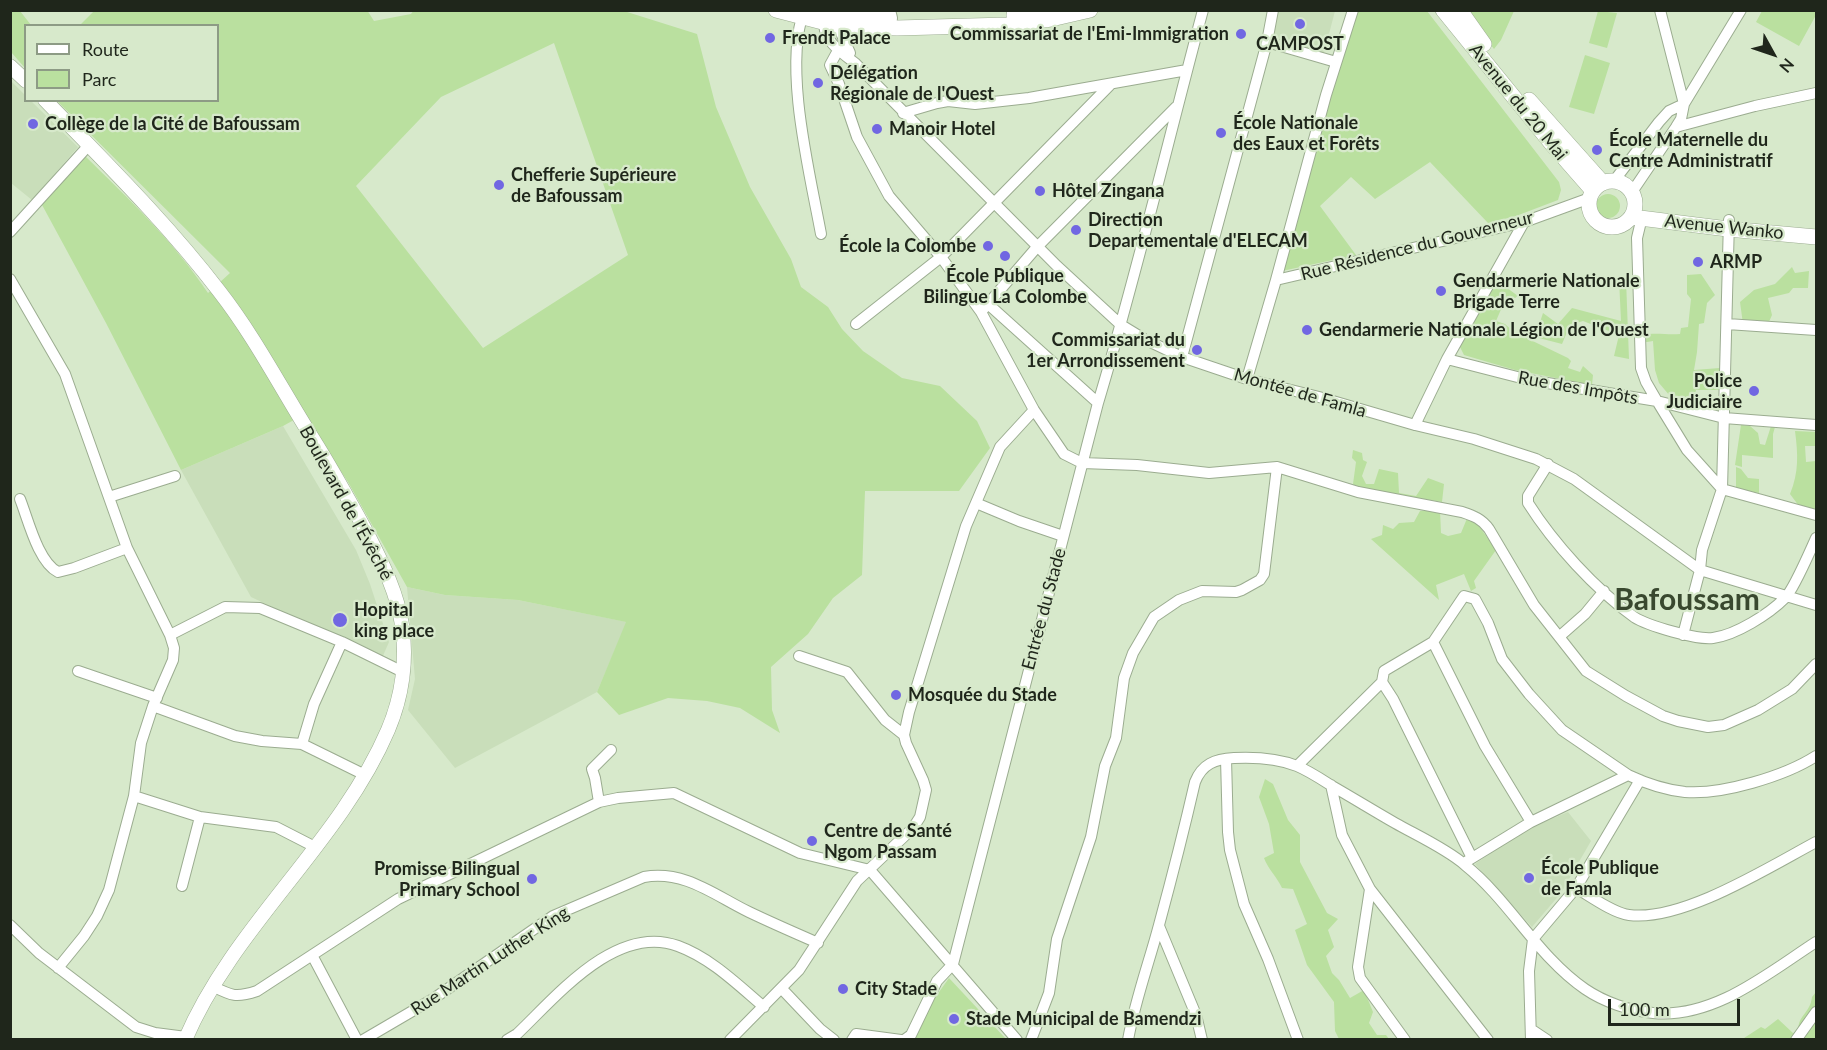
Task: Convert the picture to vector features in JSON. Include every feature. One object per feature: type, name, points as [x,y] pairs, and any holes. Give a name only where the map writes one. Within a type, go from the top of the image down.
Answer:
[{"type":"highway","points":[[776,10],[820,16],[1007,25],[1051,20],[1090,10]]},
{"type":"highway","points":[[891,19],[986,17],[1040,10]]},
{"type":"highway","name":"Avenue du 20 Mai","points":[[1443,10],[1551,143],[1600,188]]},
{"type":"highway","name":"Avenue du 20 Mai","points":[[1460,10],[1472,29],[1600,188]]},
{"type":"highway","points":[[1625,185],[1632,192],[1636,214],[1620,226],[1606,226],[1599,223],[1591,212],[1600,188],[1625,185]]},
{"type":"highway","name":"Avenue Wanko","points":[[1636,214],[1816,237]]},
{"type":"highway","name":"Avenue Wanko","points":[[1729,225],[1816,229]]},
{"type":"main road","points":[[10,66],[24,79]]},
{"type":"main road","name":"Boulevard de l'Évêché","points":[[47,102],[182,245],[219,291],[332,468],[386,569],[403,627],[403,672],[394,714],[365,775],[212,986],[185,1038]]},
{"type":"street","name":"Entrée du Stade","points":[[952,964],[1203,10]]},
{"type":"street","points":[[1182,357],[1267,42],[1273,10]]},
{"type":"street","points":[[1247,379],[1336,62],[1353,10]]},
{"type":"street","points":[[1660,10],[1684,104]]},
{"type":"street","points":[[1632,192],[1681,119],[1684,104],[1741,10]]},
{"type":"street","name":"Montée de Famla","points":[[820,16],[829,39],[843,50],[1037,247],[1121,325],[1182,357],[1247,379],[1319,397],[1415,426],[1481,441],[1548,464],[1574,479],[1700,570],[1816,605]]},
{"type":"street","points":[[821,234],[799,110],[797,54],[820,16],[843,50],[833,57],[830,65],[857,137],[897,208],[984,308],[1098,403]]},
{"type":"street","points":[[1267,42],[1336,62]]},
{"type":"street","points":[[903,113],[937,103],[986,103],[1029,98],[1187,70]]},
{"type":"street","points":[[856,324],[941,257],[1111,84]]},
{"type":"street","points":[[1676,127],[1816,93]]},
{"type":"street","points":[[1600,188],[1669,111],[1684,104]]},
{"type":"street","points":[[984,308],[1037,247],[1177,107]]},
{"type":"street","points":[[10,232],[89,145]]},
{"type":"street","name":"Rue Résidence du Gouverneur","points":[[1276,280],[1524,222],[1600,188]]},
{"type":"street","points":[[1636,214],[1641,368],[1657,402],[1687,450],[1722,489],[1816,515]]},
{"type":"street","points":[[1415,426],[1447,359],[1524,222]]},
{"type":"street","points":[[1683,635],[1700,570],[1702,550],[1722,489],[1729,225]]},
{"type":"street","points":[[10,279],[65,374],[127,548],[170,634],[174,648],[173,660],[141,743],[134,796],[101,908],[84,936],[58,968]]},
{"type":"street","points":[[984,308],[1034,410],[1064,454],[1082,463],[1137,465],[1209,472],[1278,467],[1358,492],[1462,512],[1476,517],[1484,522],[1534,605],[1586,670],[1626,696],[1678,721],[1708,727],[1724,725],[1758,710],[1792,689],[1816,664]]},
{"type":"street","points":[[1727,324],[1816,330]]},
{"type":"street","name":"Rue des Impôts","points":[[1447,359],[1550,384],[1657,402],[1724,418],[1816,425]]},
{"type":"street","points":[[730,1040],[799,970],[853,887],[913,828],[920,817],[926,790],[904,735],[916,686],[966,526],[1000,447],[1034,410]]},
{"type":"street","points":[[1548,464],[1528,496],[1528,504],[1563,551],[1636,618],[1683,635],[1713,638],[1750,625],[1786,597],[1816,538]]},
{"type":"street","points":[[1031,1040],[1049,993],[1057,939],[1091,837],[1105,766],[1116,738],[1124,678],[1130,659],[1146,627],[1154,617],[1179,600],[1202,591],[1236,592],[1260,580],[1264,574],[1278,467]]},
{"type":"street","points":[[109,497],[175,476]]},
{"type":"street","points":[[20,499],[42,555],[49,566],[58,572],[127,548]]},
{"type":"street","points":[[976,503],[1063,536]]},
{"type":"street","points":[[1560,636],[1585,614],[1604,591]]},
{"type":"street","points":[[1296,766],[1382,682],[1384,671],[1433,642],[1464,596],[1475,599],[1488,623],[1502,659],[1529,694],[1562,730],[1628,775],[1684,792],[1716,792],[1774,776],[1816,756]]},
{"type":"street","points":[[170,634],[225,607],[260,608],[342,642],[403,672]]},
{"type":"street","points":[[302,744],[314,704],[342,642]]},
{"type":"street","points":[[1433,642],[1485,746],[1531,822]]},
{"type":"street","points":[[799,656],[847,672],[885,720],[904,735]]},
{"type":"street","points":[[78,671],[235,736],[302,744],[365,775]]},
{"type":"street","points":[[1382,682],[1393,699],[1468,861],[1533,939],[1585,989],[1627,1008],[1664,1013],[1700,1008],[1722,1000],[1816,942]]},
{"type":"street","points":[[599,802],[592,769],[611,750]]},
{"type":"street","points":[[1128,1040],[1143,975],[1159,926],[1199,772],[1215,760],[1265,758],[1296,766],[1468,861]]},
{"type":"street","points":[[1226,759],[1230,850],[1244,904],[1268,958],[1298,1040]]},
{"type":"street","points":[[1468,861],[1531,822],[1628,775]]},
{"type":"street","points":[[1547,1040],[1531,1035],[1529,970],[1533,939],[1576,888],[1640,780]]},
{"type":"street","points":[[1331,785],[1342,835],[1370,889],[1488,1040]]},
{"type":"street","points":[[212,986],[231,995],[244,996],[257,991],[398,899],[599,802],[674,793],[800,853],[870,870],[1017,1040]]},
{"type":"street","points":[[134,796],[200,817],[276,827],[315,847]]},
{"type":"street","points":[[182,886],[200,817]]},
{"type":"street","points":[[1576,888],[1626,915],[1645,916],[1695,903],[1733,886],[1816,842]]},
{"type":"street","name":"Rue Martin Luther King","points":[[363,1040],[433,999],[553,916],[644,877],[656,875],[686,879],[818,943]]},
{"type":"street","points":[[1370,889],[1358,967],[1360,978],[1405,1040]]},
{"type":"street","points":[[10,925],[39,953],[136,1026],[155,1034],[185,1038]]},
{"type":"street","points":[[1159,926],[1196,1015],[1202,1040]]},
{"type":"street","points":[[507,1040],[517,1034],[587,969],[622,948],[642,942],[678,946],[707,961],[764,1007]]},
{"type":"street","points":[[312,955],[357,1040]]},
{"type":"street","points":[[852,1040],[856,1034],[903,1040],[910,1035],[938,981],[952,964]]},
{"type":"street","points":[[782,989],[820,1029],[834,1040]]},
{"type":"street","points":[[1796,1040],[1816,1012]]},
{"type":"shaded area","name":"CAMPOST","points":[[1272,11],[1335,11],[1324,53],[1266,38]]},
{"type":"shaded area","name":"Collège de la Cité de Bafoussam","points":[[10,80],[24,94],[24,102],[32,102],[78,147],[32,200],[11,183]]},
{"type":"shaded area","points":[[283,426],[356,550],[389,642],[382,658],[251,597],[181,470]]},
{"type":"shaded area","points":[[407,587],[445,595],[518,600],[627,622],[597,692],[455,768],[408,710],[415,679]]},
{"type":"shaded area","name":"École Publique de Famla","points":[[1568,812],[1591,841],[1561,893],[1532,927],[1475,864],[1523,831]]},
{"type":"green space","points":[[11,10],[20,11],[30,24],[24,24],[24,67],[11,52]]},
{"type":"green space","points":[[367,10],[374,21],[411,14],[414,10],[624,11],[697,34],[716,107],[750,187],[791,259],[801,287],[828,307],[842,329],[863,351],[902,378],[940,386],[977,421],[990,448],[959,491],[865,491],[862,575],[833,598],[808,634],[771,667],[772,710],[780,733],[740,708],[707,701],[668,698],[619,715],[597,692],[626,622],[518,600],[445,595],[407,587],[348,482],[303,415],[283,426],[181,470],[106,323],[41,203],[85,156],[166,239],[208,293],[230,273],[58,102],[219,102],[219,24],[81,24],[94,11]],"holes":[[[554,43],[628,255],[483,348],[356,186],[441,97]]]},
{"type":"green space","points":[[1357,11],[1427,11],[1559,182],[1561,190],[1558,200],[1516,216],[1488,223],[1430,162],[1375,199],[1351,177],[1320,206],[1356,255],[1282,271]]},
{"type":"green space","points":[[1465,11],[1514,11],[1501,40],[1494,49]]},
{"type":"green space","points":[[1598,11],[1617,13],[1607,48],[1589,43]]},
{"type":"green space","points":[[1762,11],[1816,11],[1816,15],[1799,46],[1756,22]]},
{"type":"green space","points":[[1585,55],[1610,63],[1594,114],[1569,107]]},
{"type":"green space","points":[[1608,194],[1613,195],[1619,201],[1619,211],[1613,217],[1608,218],[1603,217],[1597,211],[1596,206],[1597,201],[1603,195]]},
{"type":"green space","points":[[1792,267],[1795,273],[1809,271],[1808,288],[1793,288],[1789,293],[1768,298],[1772,315],[1768,324],[1743,324],[1740,302],[1754,290],[1775,284]]},
{"type":"green space","points":[[1701,274],[1715,295],[1707,303],[1704,323],[1699,324],[1694,370],[1720,368],[1723,384],[1717,385],[1719,390],[1696,390],[1694,399],[1670,396],[1659,383],[1655,370],[1653,341],[1641,343],[1641,327],[1649,334],[1680,334],[1681,328],[1688,327],[1691,299],[1687,294],[1687,275]]},
{"type":"green space","points":[[1495,279],[1518,296],[1512,300],[1505,300],[1496,321],[1568,358],[1571,361],[1568,368],[1580,372],[1583,366],[1593,375],[1592,385],[1515,370],[1464,355],[1460,347]]},
{"type":"green space","points":[[1619,279],[1626,279],[1629,359],[1614,356],[1619,335],[1583,321],[1570,325],[1562,344],[1535,337],[1543,313],[1558,324],[1572,308],[1621,321]]},
{"type":"green space","points":[[1741,425],[1750,426],[1758,433],[1760,444],[1765,445],[1771,426],[1775,427],[1773,458],[1742,455],[1742,467],[1735,465]]},
{"type":"green space","points":[[1795,431],[1816,432],[1816,446],[1805,446],[1806,462],[1816,461],[1816,509],[1799,506],[1790,494],[1797,463]]},
{"type":"green space","points":[[1353,450],[1362,453],[1363,460],[1367,462],[1362,476],[1366,484],[1374,484],[1379,469],[1398,473],[1399,493],[1416,496],[1428,478],[1444,484],[1442,502],[1357,488],[1353,484],[1356,462],[1352,458]]},
{"type":"green space","points":[[1736,467],[1741,469],[1748,478],[1759,479],[1759,493],[1736,489]]},
{"type":"green space","points":[[1440,510],[1441,533],[1448,536],[1461,533],[1468,516],[1474,519],[1496,550],[1474,581],[1476,588],[1471,591],[1464,574],[1436,585],[1439,600],[1371,539],[1382,535],[1383,525],[1393,529],[1399,523],[1414,522],[1420,511]]},
{"type":"green space","points":[[1265,779],[1273,784],[1288,820],[1300,835],[1300,862],[1327,913],[1338,919],[1328,930],[1334,947],[1326,956],[1332,973],[1350,998],[1364,990],[1373,1012],[1369,1023],[1377,1035],[1386,1035],[1389,1039],[1339,1039],[1335,1031],[1334,1002],[1307,965],[1295,930],[1307,924],[1293,889],[1282,888],[1264,858],[1274,853],[1269,824],[1259,797]]},
{"type":"green space","name":"Stade Municipal de Bamendzi","points":[[949,978],[1006,1039],[905,1040]]},
{"type":"green space","points":[[1816,992],[1816,1039],[1741,1040],[1761,1027],[1765,1029],[1778,1019],[1793,1033],[1798,1032],[1800,1021]]},
{"type":"place","name":"CAMPOST","points":[[1300,24]]},
{"type":"place","name":"Commissariat de l'Emi-Immigration","points":[[1241,34]]},
{"type":"place","name":"Frendt Palace","points":[[770,38]]},
{"type":"place","name":"Délégation Régionale de l'Ouest","points":[[818,83]]},
{"type":"place","name":"Collège de la Cité de Bafoussam","points":[[33,124]]},
{"type":"place","name":"Manoir Hotel","points":[[877,129]]},
{"type":"place","name":"École Nationale des Eaux et Forêts","points":[[1221,133]]},
{"type":"place","name":"École Maternelle du Centre Administratif","points":[[1597,150]]},
{"type":"place","name":"Chefferie Supérieure de Bafoussam","points":[[499,185]]},
{"type":"place","name":"Hôtel Zingana","points":[[1040,191]]},
{"type":"place","name":"Direction Departementale d'ELECAM","points":[[1076,230]]},
{"type":"place","name":"École la Colombe","points":[[988,246]]},
{"type":"place","name":"École Publique Bilingue La Colombe","points":[[1005,256]]},
{"type":"place","name":"ARMP","points":[[1698,262]]},
{"type":"place","name":"Gendarmerie Nationale Brigade Terre","points":[[1441,291]]},
{"type":"place","name":"Gendarmerie Nationale Légion de l'Ouest","points":[[1307,330]]},
{"type":"place","name":"Commissariat du 1er Arrondissement","points":[[1197,350]]},
{"type":"place","name":"Police Judiciaire","points":[[1754,391]]},
{"type":"place","name":"Hopital king place","points":[[340,620]]},
{"type":"place","name":"Mosquée du Stade","points":[[896,695]]},
{"type":"place","name":"Centre de Santé Ngom Passam","points":[[812,841]]},
{"type":"place","name":"École Publique de Famla","points":[[1529,878]]},
{"type":"place","name":"Promisse Bilingual Primary School","points":[[532,879]]},
{"type":"place","name":"City Stade","points":[[843,989]]},
{"type":"place","name":"Stade Municipal de Bamendzi","points":[[954,1019]]},
{"type":"district","name":"Bafoussam","points":[[1687,600]]}]
